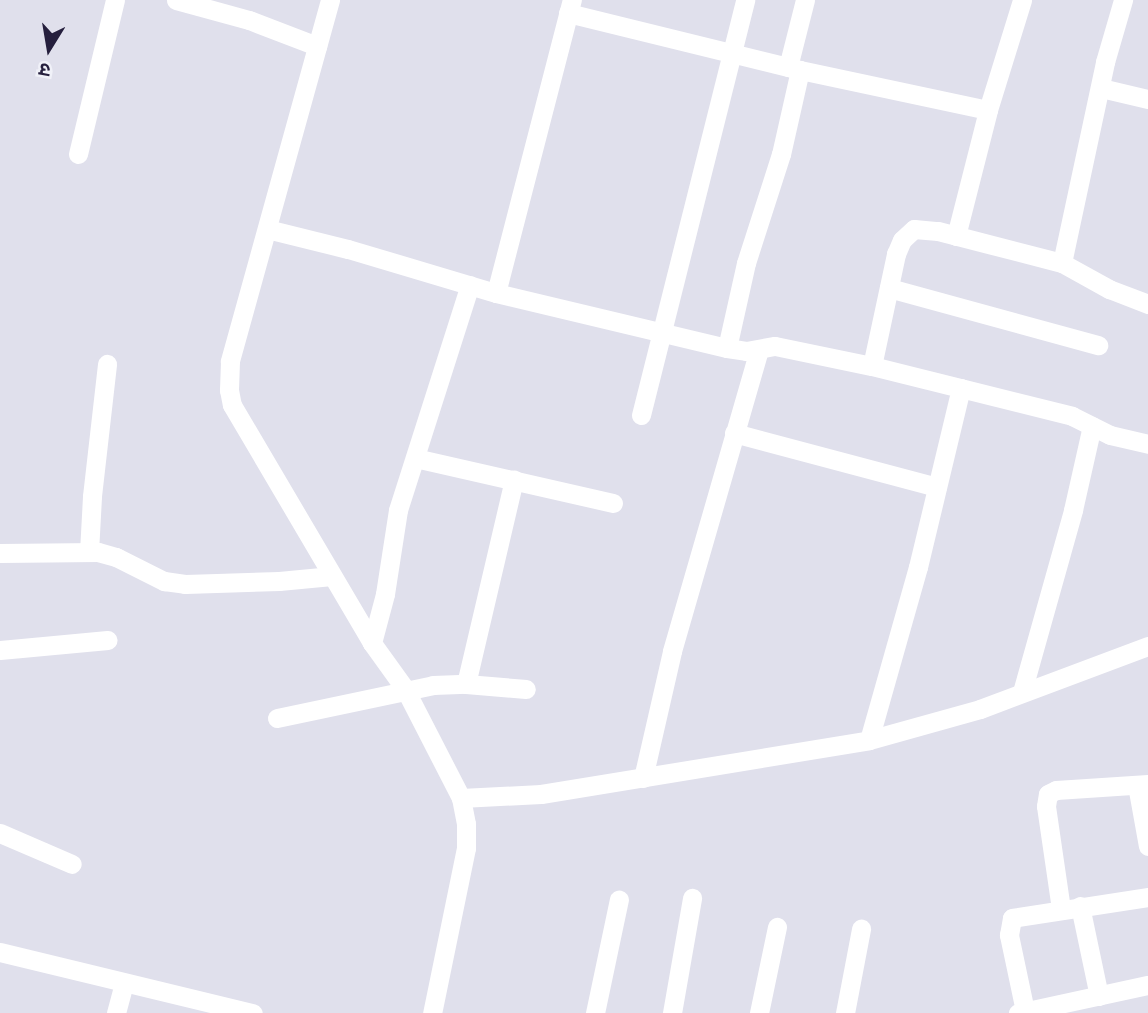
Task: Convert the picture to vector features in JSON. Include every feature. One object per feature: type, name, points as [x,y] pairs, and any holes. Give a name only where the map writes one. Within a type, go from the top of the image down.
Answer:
[{"type":"street","points":[[78,154],[115,0]]},
{"type":"street","points":[[176,0],[249,20],[317,46]]},
{"type":"street","points":[[330,0],[230,361],[229,390],[232,405],[332,576],[372,643],[405,689],[461,798],[466,824],[466,848],[432,1013]]},
{"type":"street","points":[[641,415],[745,0]]},
{"type":"street","points":[[727,348],[746,263],[781,154],[806,0]]},
{"type":"street","points":[[956,236],[988,110],[1022,0]]},
{"type":"street","points":[[1062,263],[1123,0]]},
{"type":"street","points":[[496,293],[570,7],[794,69],[988,110]]},
{"type":"street","points":[[1101,88],[1148,99]]},
{"type":"street","points":[[267,229],[496,293],[727,348],[759,349],[775,346],[872,366],[1072,416],[1117,437],[1148,444]]},
{"type":"street","points":[[872,366],[896,254],[908,233],[925,229],[1062,263],[1109,289],[1148,304]]},
{"type":"street","points":[[372,643],[381,615],[398,510],[437,381],[470,285]]},
{"type":"street","points":[[889,288],[1098,345]]},
{"type":"street","points":[[643,778],[673,651],[713,519],[734,433],[759,349]]},
{"type":"street","points":[[89,552],[92,496],[107,364]]},
{"type":"street","points":[[869,740],[961,388]]},
{"type":"street","points":[[1022,692],[1070,523],[1092,426]]},
{"type":"street","points":[[734,433],[937,487]]},
{"type":"street","points":[[415,458],[613,503]]},
{"type":"street","points":[[466,684],[514,480]]},
{"type":"street","points":[[0,553],[89,552],[116,557],[164,581],[185,584],[279,581],[332,576]]},
{"type":"street","points":[[0,650],[108,640]]},
{"type":"street","points":[[461,798],[541,794],[727,761],[869,740],[980,709],[1148,646]]},
{"type":"street","points":[[277,718],[405,689],[466,684],[526,690]]},
{"type":"street","points":[[1099,996],[1070,908],[1046,806],[1048,794],[1056,790],[1142,785],[1148,846]]},
{"type":"street","points":[[0,833],[72,864]]},
{"type":"street","points":[[1148,897],[1018,915],[1010,922],[1009,935],[1021,1012],[1148,985]]},
{"type":"street","points":[[672,1013],[692,898]]},
{"type":"street","points":[[596,1013],[619,899]]},
{"type":"street","points":[[759,1013],[777,927]]},
{"type":"street","points":[[845,1013],[862,929]]},
{"type":"street","points":[[0,952],[253,1013]]},
{"type":"street","points":[[116,1013],[124,983]]}]
